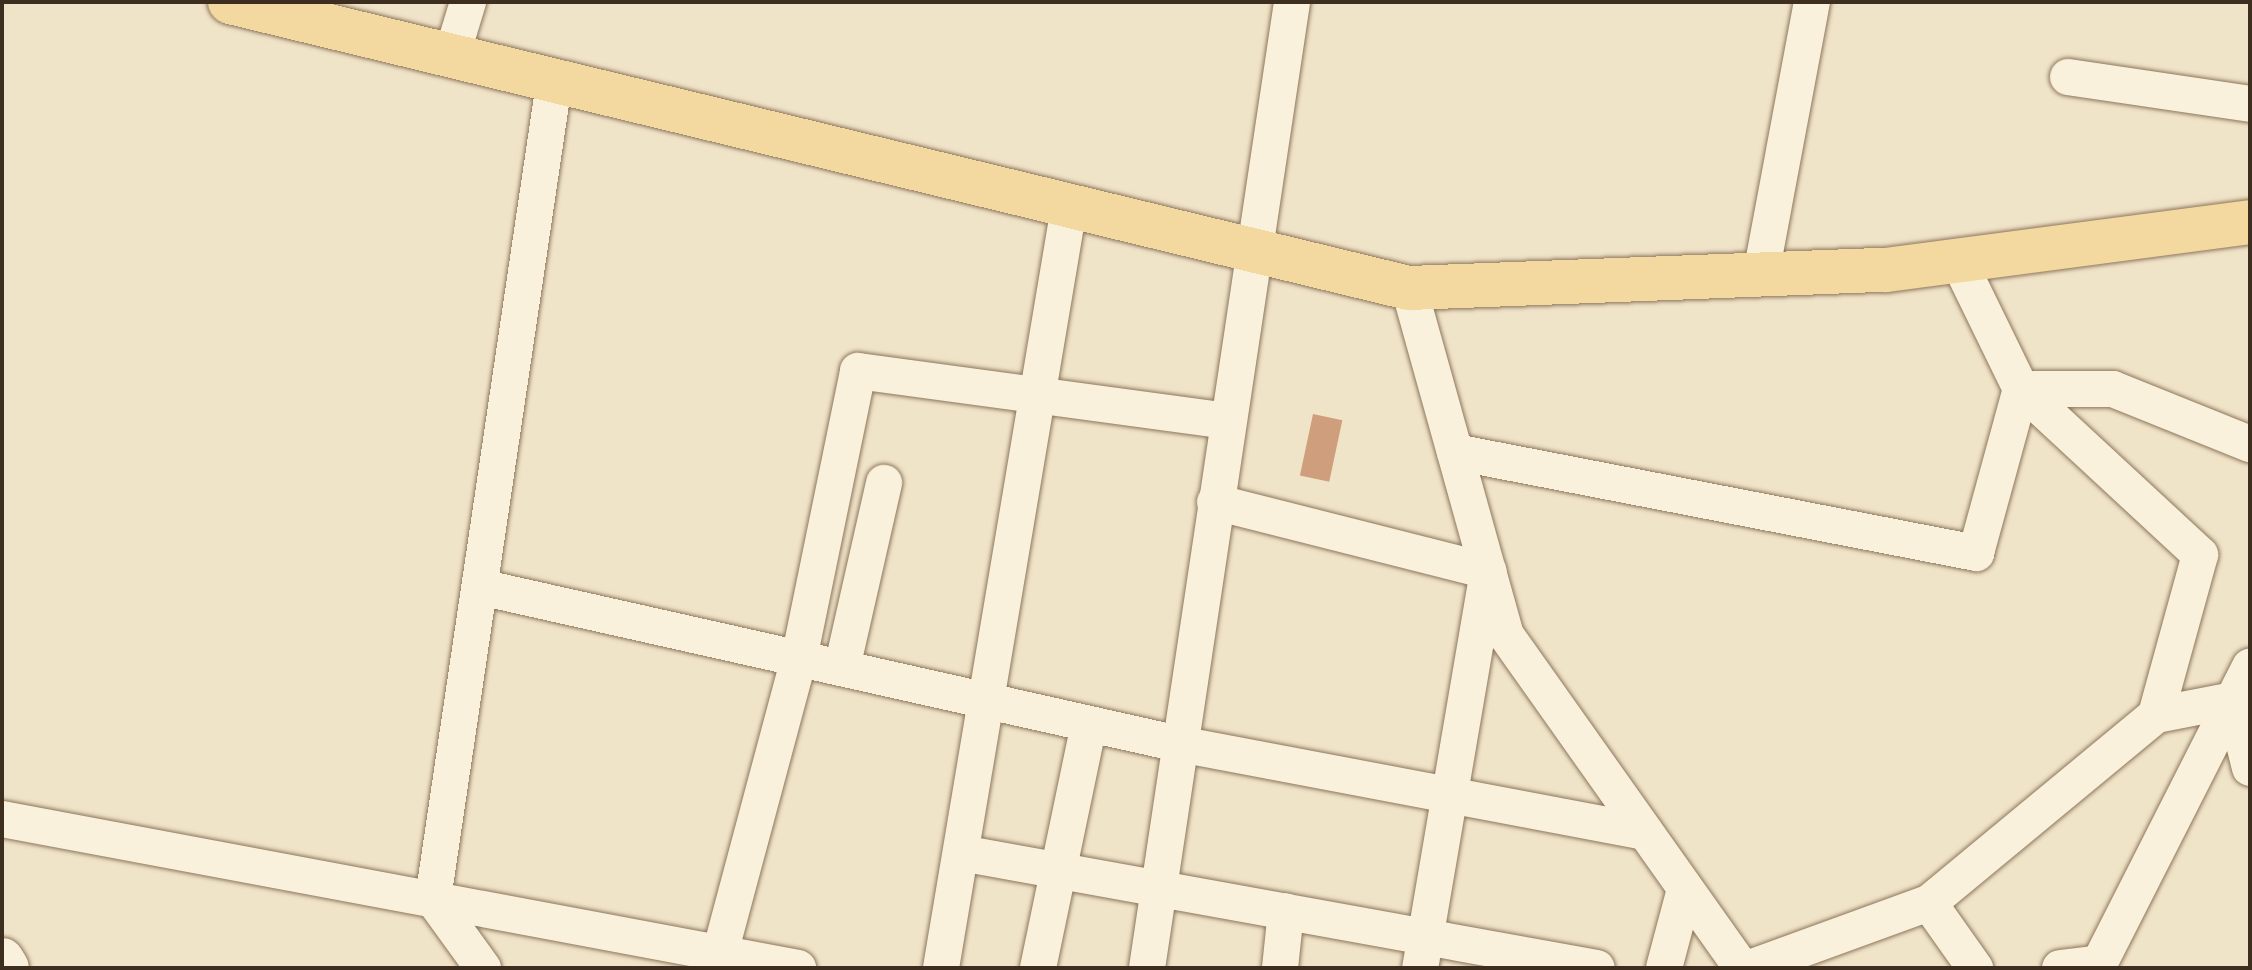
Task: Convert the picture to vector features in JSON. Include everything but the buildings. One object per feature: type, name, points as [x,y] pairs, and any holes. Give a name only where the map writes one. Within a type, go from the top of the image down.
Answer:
[{"type":"main road","points":[[230,2],[554,84],[1409,288],[1761,274],[1958,260],[2250,222]]},
{"type":"street","points":[[451,58],[468,2]]},
{"type":"street","points":[[1147,968],[1251,250],[1292,2]]},
{"type":"street","points":[[1761,274],[1812,2]]},
{"type":"street","points":[[2068,77],[2250,104]]},
{"type":"street","points":[[483,968],[433,899],[554,84]]},
{"type":"street","points":[[941,968],[1069,207]]},
{"type":"street","points":[[1958,260],[2021,389],[2200,555],[2156,715]]},
{"type":"street","points":[[1409,288],[1506,635],[1742,968]]},
{"type":"street","points":[[718,961],[799,659],[858,371],[1038,393],[1226,421]]},
{"type":"street","points":[[2021,389],[2113,389],[2250,444]]},
{"type":"street","points":[[1455,452],[1976,553],[2021,389]]},
{"type":"street","points":[[842,668],[884,483]]},
{"type":"street","points":[[1215,502],[1488,571]]},
{"type":"street","points":[[1422,952],[1488,571]]},
{"type":"street","points":[[480,587],[1179,744],[1645,832]]},
{"type":"street","points":[[2060,968],[2098,965],[2250,667]]},
{"type":"street","points":[[1750,968],[1929,903],[2156,715],[2233,700]]},
{"type":"street","points":[[2233,700],[2250,768]]},
{"type":"street","points":[[1038,968],[1089,724]]},
{"type":"street","points":[[2,819],[433,899],[718,961],[798,968]]},
{"type":"street","points":[[961,853],[1286,911],[1422,952],[1597,968]]},
{"type":"street","points":[[1664,968],[1685,889]]},
{"type":"street","points":[[1929,903],[1975,968]]},
{"type":"street","points":[[1280,968],[1286,911]]},
{"type":"street","points":[[2,960],[7,968]]}]
